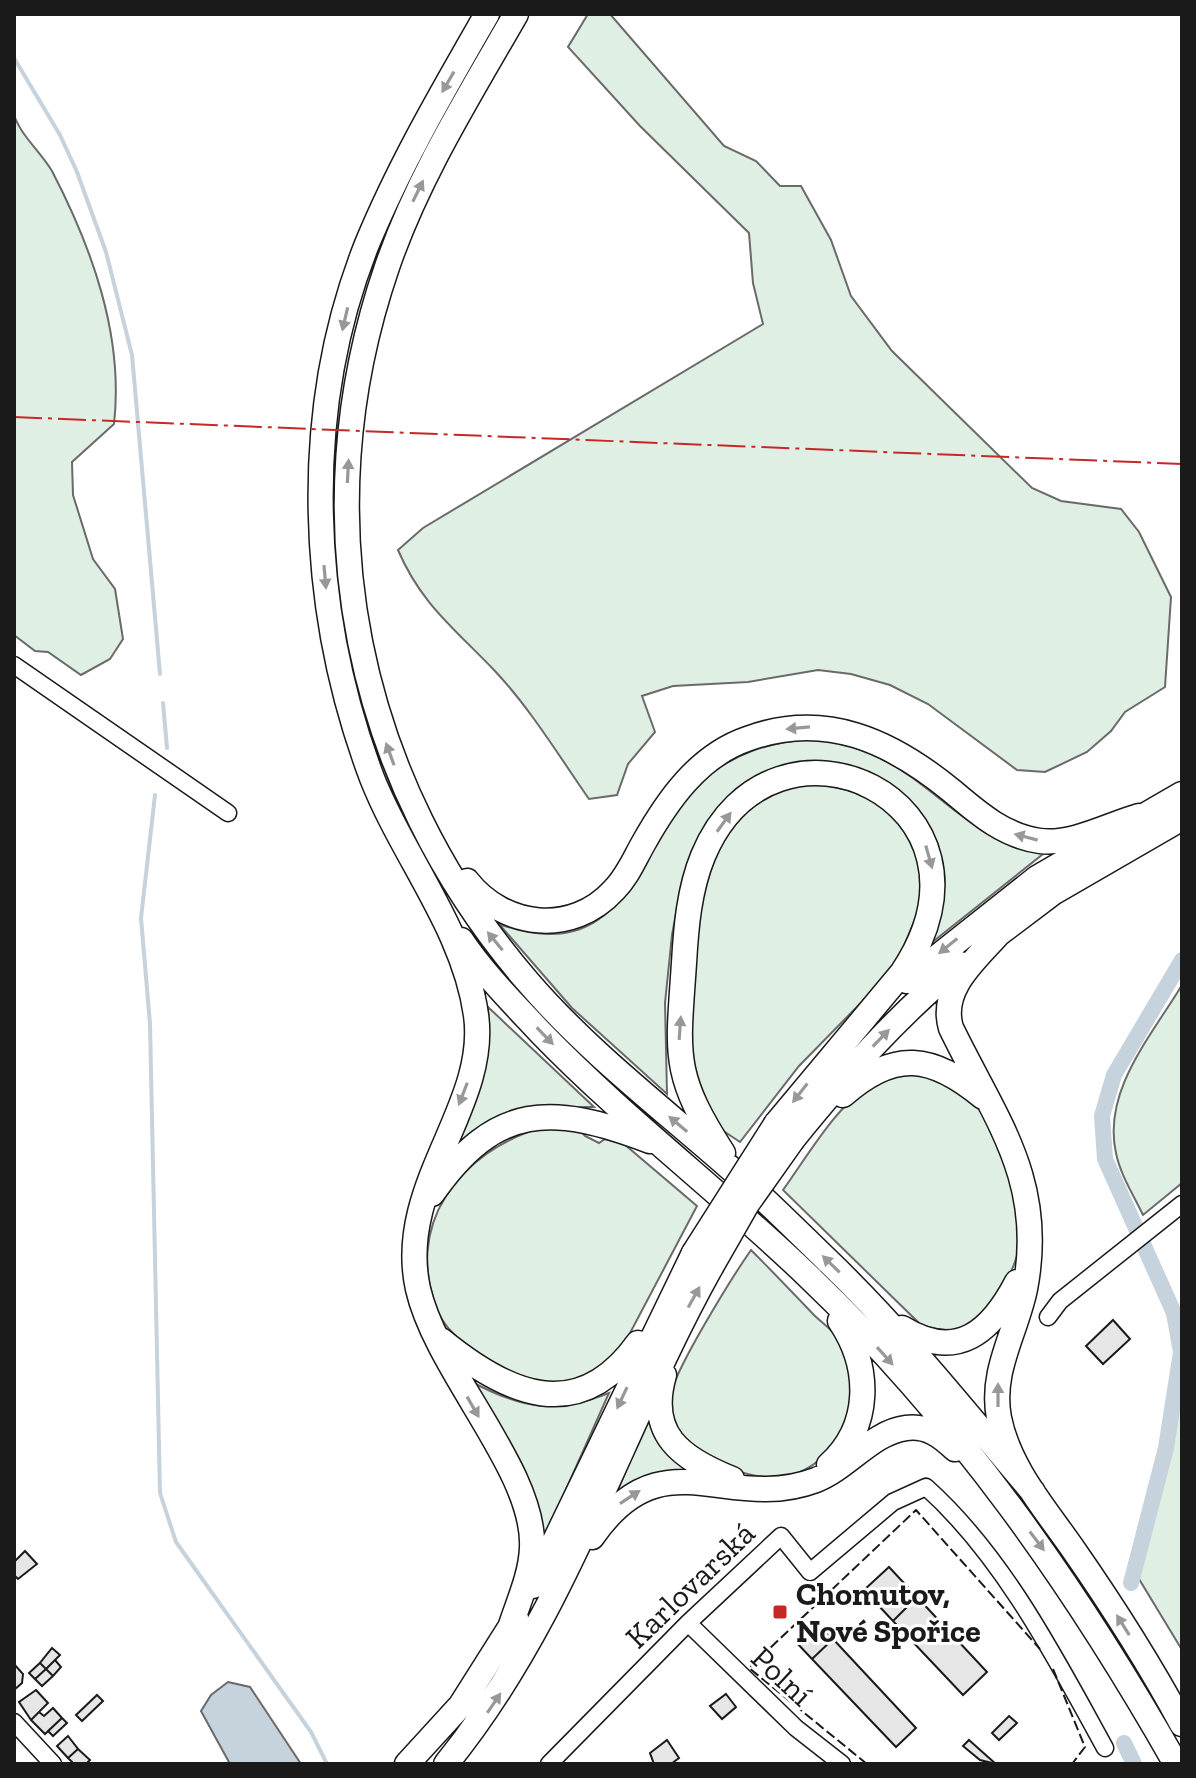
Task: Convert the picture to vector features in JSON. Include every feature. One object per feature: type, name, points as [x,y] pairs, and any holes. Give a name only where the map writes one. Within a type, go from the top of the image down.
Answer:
[{"type":"highway","points":[[487,14],[416,139],[365,249],[335,359],[322,472],[325,583],[341,681],[374,782],[427,888],[472,992],[478,1040],[473,1069],[429,1177],[419,1213],[414,1262],[419,1290],[437,1337],[526,1506],[532,1550],[509,1631]]},
{"type":"highway","points":[[516,14],[442,143],[388,263],[373,310],[351,419],[346,528],[357,627],[379,721],[422,825],[485,929],[529,983],[642,1094],[738,1175],[887,1319],[1033,1492]]},
{"type":"highway","points":[[422,825],[478,895],[491,906],[518,918],[550,922],[592,908],[615,890],[657,819],[695,771],[744,739],[777,730],[836,728],[865,736],[918,763],[981,815],[1025,838],[1067,840],[1131,819]]},
{"type":"highway","points":[[437,1337],[477,1369],[510,1387],[547,1394],[570,1393],[595,1384],[617,1369],[747,1204],[784,1132],[902,973],[928,927],[934,879],[927,848],[911,819],[875,787],[827,773],[778,780],[737,806],[716,832],[703,856],[692,892],[685,938],[678,1052],[681,1074],[689,1097],[738,1175]]},
{"type":"highway","points":[[864,1021],[990,913],[1037,878],[1131,819],[1182,794]]},
{"type":"highway","points":[[784,1132],[840,1080],[899,1018],[1001,931],[1054,892],[1127,847],[1182,818]]},
{"type":"highway","points":[[427,888],[467,949],[512,1003],[562,1055],[812,1279],[942,1418],[991,1479],[1098,1632],[1176,1764]]},
{"type":"highway","points":[[1001,931],[955,984],[947,1011],[951,1028],[1021,1167],[1027,1193],[1030,1237],[1024,1293],[1000,1367],[997,1401],[1008,1449],[1033,1492],[1118,1617],[1182,1724]]},
{"type":"highway","points":[[784,1132],[856,1083],[889,1066],[929,1064],[947,1070],[991,1104]]},
{"type":"highway","points":[[419,1213],[470,1148],[494,1131],[527,1119],[551,1116],[588,1120],[665,1147]]},
{"type":"highway","points":[[887,1319],[929,1342],[948,1343],[972,1337],[992,1321],[1012,1292],[1021,1274],[1030,1237]]},
{"type":"highway","points":[[702,1260],[678,1326],[659,1393],[658,1410],[664,1431],[679,1449],[711,1470],[744,1484],[785,1487],[823,1470],[843,1449],[857,1423],[863,1393],[856,1348],[812,1279]]},
{"type":"highway","points":[[407,1764],[461,1705],[509,1631],[545,1563],[667,1302]]},
{"type":"highway","points":[[446,1764],[508,1682],[564,1578],[678,1326]]},
{"type":"highway","points":[[564,1578],[609,1513],[629,1496],[650,1486],[689,1481],[785,1487],[836,1470],[890,1432],[909,1428],[939,1435],[991,1479]]},
{"type":"street","points":[[14,665],[228,813]]},
{"type":"street","points":[[1048,1317],[1060,1301],[1182,1204]]},
{"type":"street","name":"Karlovarská","points":[[553,1763],[688,1623],[781,1536],[810,1572],[893,1502],[926,1487],[949,1508],[1004,1580],[1062,1669],[1105,1748]]},
{"type":"street","name":"Polní","points":[[688,1623],[796,1728],[842,1764]]},
{"type":"street","points":[[14,1722],[53,1764]]},
{"type":"green space","points":[[588,14],[610,14],[724,146],[756,161],[780,186],[801,186],[831,240],[851,296],[892,351],[1032,488],[1061,501],[1121,509],[1139,532],[1171,597],[1165,687],[1125,712],[1111,731],[1087,752],[1045,772],[1017,770],[928,704],[890,685],[851,674],[818,670],[748,682],[673,686],[642,696],[655,732],[628,764],[617,795],[589,799],[520,700],[417,586],[398,550],[423,528],[763,324],[753,283],[749,233],[640,126],[568,47]]},
{"type":"green space","points":[[14,115],[21,130],[52,171],[80,231],[102,293],[114,358],[114,424],[72,462],[73,495],[93,559],[115,589],[123,639],[110,659],[81,675],[48,652],[35,651],[14,635]]},
{"type":"green space","points":[[809,739],[847,745],[879,757],[982,830],[1010,844],[1043,854],[930,944],[943,894],[941,859],[928,827],[898,797],[863,772],[730,799],[703,830],[682,881],[672,935],[665,1003],[667,1094],[572,1008],[499,924],[542,934],[576,931],[602,917],[624,894],[679,808],[702,781],[739,756],[779,743]]},
{"type":"green space","points":[[811,782],[870,795],[912,837],[925,895],[895,968],[799,1066],[740,1142],[716,1126],[687,1051],[701,894],[712,859],[733,823],[768,794]]},
{"type":"green space","points":[[1182,985],[1182,1183],[1143,1215],[1118,1161],[1114,1130],[1116,1108],[1132,1064]]},
{"type":"green space","points":[[488,1007],[594,1107],[555,1108],[520,1114],[487,1127],[454,1147],[484,1062]]},
{"type":"green space","points":[[907,1073],[944,1080],[978,1107],[1002,1148],[1017,1195],[1020,1239],[1014,1266],[990,1305],[974,1321],[959,1329],[942,1330],[921,1325],[783,1190],[825,1130],[850,1101],[877,1081]]},
{"type":"green space","points":[[543,1127],[579,1129],[599,1143],[605,1139],[624,1144],[697,1206],[619,1354],[584,1377],[540,1384],[508,1376],[451,1331],[439,1314],[429,1282],[428,1251],[433,1222],[446,1196],[464,1174],[486,1154],[513,1138]]},
{"type":"green space","points":[[751,1250],[837,1337],[851,1378],[846,1418],[839,1436],[813,1465],[780,1477],[746,1474],[713,1460],[685,1440],[672,1418],[670,1399],[680,1369],[704,1324]]},
{"type":"green space","points":[[472,1382],[507,1398],[539,1406],[572,1404],[609,1393],[543,1541],[540,1518],[527,1477]]},
{"type":"green space","points":[[1182,1391],[1182,1650],[1133,1569]]},
{"type":"green space","points":[[649,1416],[660,1445],[700,1475],[614,1499]]},
{"type":"shaded area","points":[[228,1682],[250,1687],[301,1764],[230,1764],[201,1711],[211,1695]]},
{"type":"building","points":[[1113,1320],[1130,1339],[1103,1364],[1086,1346]]},
{"type":"building","points":[[25,1551],[37,1564],[18,1579],[14,1575],[14,1562]]},
{"type":"building","points":[[889,1567],[917,1597],[893,1621],[864,1590]]},
{"type":"building","points":[[917,1597],[987,1672],[963,1695],[893,1621]]},
{"type":"building","points":[[817,1623],[833,1639],[812,1659],[796,1642]]},
{"type":"building","points":[[833,1639],[916,1728],[896,1747],[812,1659]]},
{"type":"building","points":[[52,1648],[60,1655],[46,1669],[40,1663]]},
{"type":"building","points":[[55,1660],[61,1667],[53,1676],[46,1669]]},
{"type":"building","points":[[40,1663],[46,1669],[35,1679],[29,1673]]},
{"type":"building","points":[[14,1664],[23,1674],[22,1683],[14,1690]]},
{"type":"building","points":[[46,1669],[53,1676],[42,1686],[35,1679]]},
{"type":"building","points":[[36,1690],[48,1703],[31,1720],[19,1702]]},
{"type":"building","points":[[726,1694],[736,1707],[722,1719],[710,1706]]},
{"type":"building","points":[[97,1695],[103,1701],[82,1721],[76,1715]]},
{"type":"building","points":[[53,1708],[62,1718],[45,1734],[31,1720],[39,1712],[44,1716]]},
{"type":"building","points":[[1009,1716],[1017,1723],[999,1740],[992,1733]]},
{"type":"building","points":[[62,1718],[67,1723],[53,1736],[48,1731]]},
{"type":"building","points":[[68,1736],[78,1749],[68,1758],[57,1746]]},
{"type":"building","points":[[667,1740],[679,1758],[671,1764],[654,1764],[650,1753]]},
{"type":"building","points":[[969,1740],[996,1764],[980,1760],[963,1746]]},
{"type":"building","points":[[78,1749],[90,1760],[86,1764],[74,1764],[68,1758]]},
{"type":"waterway","points":[[14,58],[60,135],[77,172],[106,252],[132,355],[160,674]]},
{"type":"waterway","points":[[163,703],[167,748]]},
{"type":"waterway","points":[[155,795],[141,918],[150,1024],[160,1493],[176,1542],[311,1732],[327,1764]]},
{"type":"waterway","points":[[1131,1583],[1166,1448],[1181,1352],[1174,1313],[1105,1159],[1102,1116],[1114,1075],[1182,960]]},
{"type":"waterway","points":[[1124,1743],[1134,1764]]},
{"type":"fence","points":[[867,1764],[749,1668],[916,1510],[1040,1649]]},
{"type":"fence","points":[[1053,1669],[1085,1747],[1072,1764]]},
{"type":"power","points":[[14,417],[1182,464]]},
{"type":"place","name":"Chomutov, Nové Spořice","points":[[780,1612]]}]
